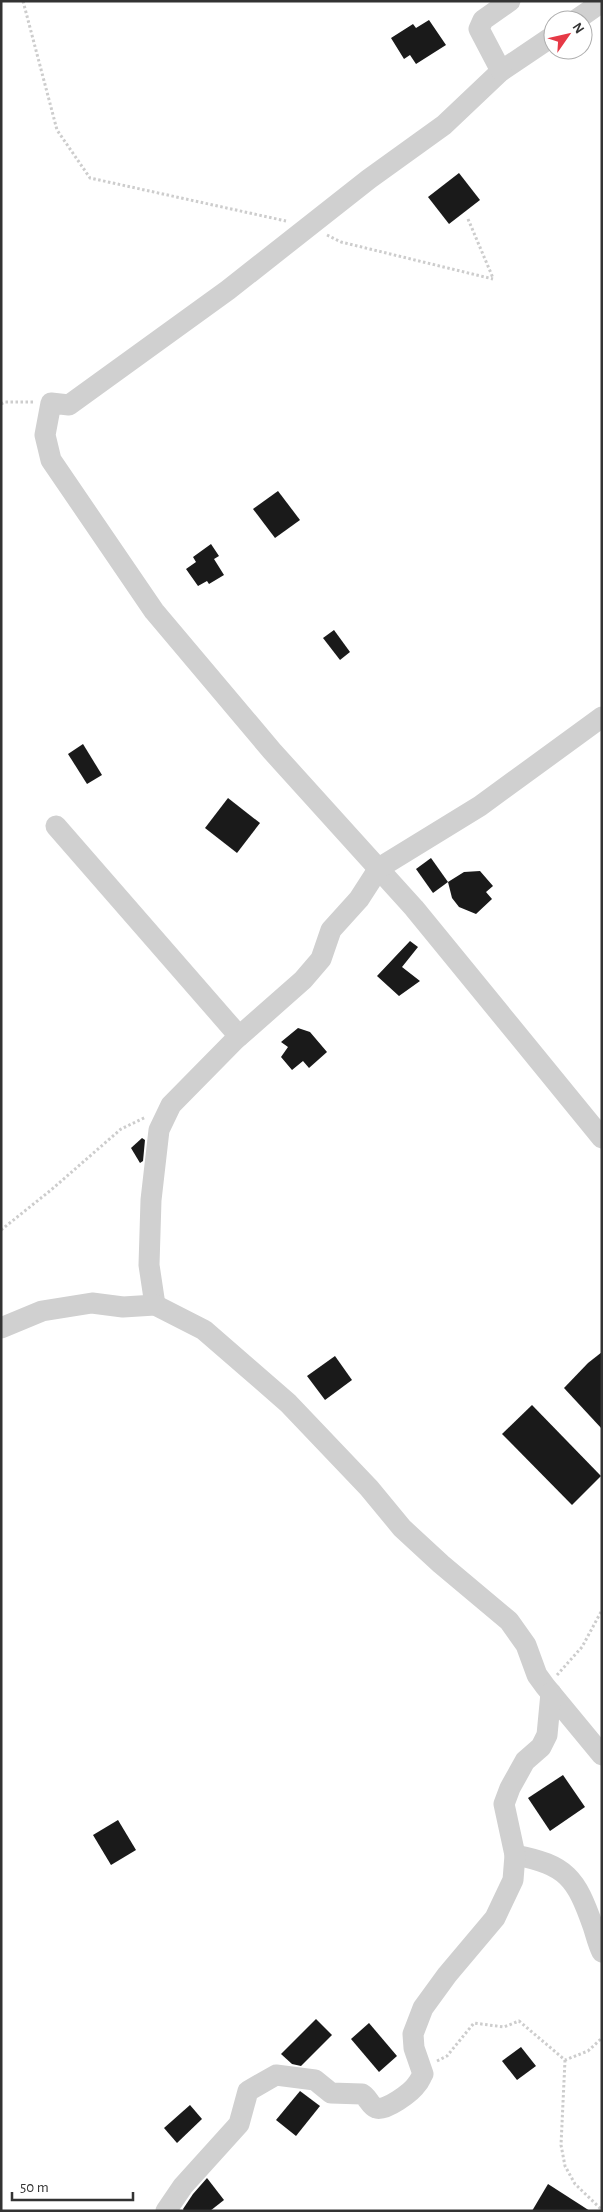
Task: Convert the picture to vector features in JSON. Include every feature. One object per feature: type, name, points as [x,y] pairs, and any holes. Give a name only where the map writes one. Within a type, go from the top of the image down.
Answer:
[{"type":"street","points":[[500,71],[479,29],[483,20],[510,1]]},
{"type":"street","points":[[543,43],[500,71],[444,125],[369,179],[228,290],[69,405],[51,403],[45,436],[52,460],[154,612],[272,751],[414,908],[602,1138]]},
{"type":"street","points":[[155,1305],[149,1265],[151,1200],[159,1130],[171,1105],[239,1036],[303,980],[321,959],[330,930],[359,898],[379,868],[480,806],[602,717]]},
{"type":"street","points":[[56,826],[239,1036]]},
{"type":"street","points":[[1,1328],[42,1312],[92,1303],[123,1307],[155,1305],[204,1330],[288,1403],[368,1488],[402,1528],[441,1564],[509,1621],[526,1645],[537,1675],[602,1755]]},
{"type":"street","points":[[166,2211],[183,2186],[239,2124],[248,2091],[276,2075],[315,2080],[331,2093],[362,2094],[374,2107],[383,2109],[410,2092],[417,2084],[423,2074],[423,2068],[414,2048],[413,2034],[423,2008],[447,1975],[494,1918],[512,1880],[515,1855],[504,1804],[510,1788],[525,1761],[541,1747],[547,1735],[548,1690]]},
{"type":"street","points":[[515,1855],[539,1860],[562,1871],[575,1883],[583,1899],[602,1952]]},
{"type":"path","points":[[24,1],[57,130],[90,178],[309,226],[341,242],[493,279],[468,219]]},
{"type":"path","points":[[1,404],[23,402],[51,403]]},
{"type":"path","points":[[1,1230],[51,1190],[121,1129],[171,1105]]},
{"type":"path","points":[[548,1690],[582,1647],[602,1610]]},
{"type":"path","points":[[423,2068],[447,2056],[474,2023],[504,2027],[519,2022],[565,2060]]},
{"type":"path","points":[[565,2060],[588,2051],[602,2038]]},
{"type":"path","points":[[565,2060],[562,2145],[565,2166],[575,2184],[602,2210]]},
{"type":"building","points":[[429,20],[446,45],[416,64],[410,55],[404,59],[391,38],[413,24],[416,28]]},
{"type":"building","points":[[459,173],[480,200],[449,224],[428,197]]},
{"type":"building","points":[[278,491],[300,520],[275,538],[253,509]]},
{"type":"building","points":[[211,544],[219,556],[214,559],[224,575],[209,584],[207,581],[198,586],[186,569],[196,562],[193,557]]},
{"type":"building","points":[[334,630],[350,652],[340,660],[323,638]]},
{"type":"building","points":[[83,744],[102,775],[87,784],[68,754]]},
{"type":"building","points":[[228,798],[260,823],[237,853],[205,828]]},
{"type":"building","points":[[431,858],[448,882],[433,893],[416,869]]},
{"type":"building","points":[[480,871],[493,886],[486,892],[492,899],[476,914],[459,907],[452,898],[448,882],[464,872]]},
{"type":"building","points":[[410,941],[418,947],[402,967],[420,981],[399,996],[377,976]]},
{"type":"building","points":[[298,1028],[310,1032],[327,1052],[309,1068],[303,1061],[292,1070],[281,1057],[288,1047],[281,1042]]},
{"type":"building","points":[[142,1138],[145,1140],[143,1161],[140,1163],[131,1148]]},
{"type":"building","points":[[602,1352],[602,1429],[564,1388],[588,1363]]},
{"type":"building","points":[[335,1356],[352,1380],[325,1400],[307,1376]]},
{"type":"building","points":[[532,1405],[601,1476],[572,1505],[502,1434]]},
{"type":"building","points":[[563,1775],[585,1807],[550,1831],[528,1798]]},
{"type":"building","points":[[118,1820],[136,1850],[111,1865],[93,1835]]},
{"type":"building","points":[[316,2019],[332,2035],[301,2066],[292,2064],[281,2054]]},
{"type":"building","points":[[369,2023],[397,2056],[379,2072],[351,2039]]},
{"type":"building","points":[[521,2047],[536,2066],[517,2080],[502,2061]]},
{"type":"building","points":[[300,2091],[320,2106],[296,2136],[276,2120]]},
{"type":"building","points":[[190,2105],[202,2119],[177,2143],[164,2128]]},
{"type":"building","points":[[207,2178],[224,2200],[210,2211],[184,2211],[183,2209],[193,2194]]},
{"type":"building","points":[[548,2184],[590,2211],[532,2211]]}]
